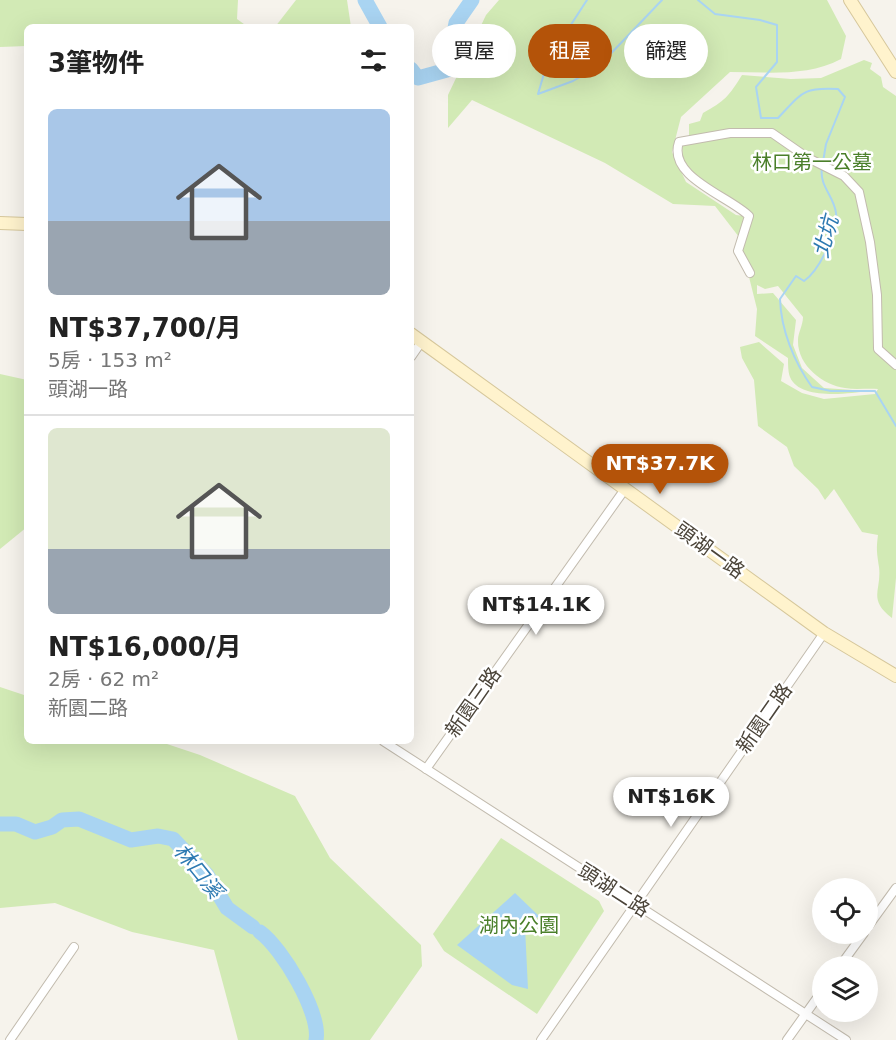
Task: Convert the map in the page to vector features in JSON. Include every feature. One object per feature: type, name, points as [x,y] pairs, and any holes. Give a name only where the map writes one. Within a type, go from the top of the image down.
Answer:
[{"type":"street","points":[[850,0],[896,72]]},
{"type":"street","points":[[750,273],[738,251],[749,216],[705,188],[679,162],[676,152],[679,142],[730,133],[772,133],[817,162],[844,176],[859,192],[870,242],[877,295],[878,349],[896,365]]},
{"type":"street","points":[[0,223],[24,224]]},
{"type":"street","name":"頭湖一路","points":[[414,336],[824,633],[896,676]]},
{"type":"street","points":[[414,353],[422,341]]},
{"type":"street","name":"新園三路","points":[[426,768],[625,489]]},
{"type":"street","name":"新園二路","points":[[541,1040],[634,903],[824,633]]},
{"type":"street","name":"頭湖二路","points":[[388,744],[846,1040]]},
{"type":"street","points":[[878,913],[896,888]]},
{"type":"street","points":[[10,1040],[74,947]]},
{"type":"street","points":[[788,1040],[812,1005]]},
{"type":"green space","points":[[0,0],[238,0],[237,19],[244,24],[24,24],[24,46],[0,47]]},
{"type":"green space","points":[[296,0],[347,0],[351,24],[277,24]]},
{"type":"green space","name":"林口第一公墓","points":[[499,0],[827,0],[846,36],[841,59],[815,69],[801,71],[730,72],[681,117],[672,152],[686,182],[736,215],[744,216],[683,165],[682,143],[689,138],[689,124],[700,121],[703,113],[726,97],[742,75],[791,79],[821,78],[864,60],[872,63],[870,69],[881,77],[883,87],[896,96],[896,578],[892,618],[884,611],[878,600],[878,535],[862,532],[834,489],[825,500],[818,489],[794,466],[787,447],[758,426],[754,380],[742,358],[740,347],[759,342],[784,364],[781,381],[802,393],[824,399],[875,394],[878,389],[849,389],[837,386],[828,383],[813,372],[802,358],[799,349],[798,337],[803,317],[778,286],[765,289],[757,285],[757,294],[773,293],[796,320],[793,345],[802,368],[824,388],[867,391],[825,394],[803,389],[795,384],[789,375],[788,358],[755,336],[757,309],[739,237],[715,206],[673,204],[605,163],[472,100],[448,128],[448,95],[456,78],[516,78],[516,24],[482,24]]},
{"type":"green space","points":[[0,374],[24,379],[24,529],[0,549]]},
{"type":"green space","points":[[0,687],[24,695],[24,744],[167,744],[200,755],[295,796],[330,858],[421,945],[422,966],[370,1040],[238,1040],[214,950],[132,932],[55,903],[0,908]]},
{"type":"green space","name":"湖內公園","points":[[501,838],[599,901],[604,911],[537,1014],[444,951],[433,934]]},
{"type":"water","points":[[515,893],[539,916],[525,927],[528,989],[512,985],[457,945]]},
{"type":"waterway","name":"北坑","points":[[365,0],[378,24]]},
{"type":"waterway","name":"北坑","points":[[414,73],[418,78],[447,70],[456,23],[472,0]]},
{"type":"waterway","name":"北坑","points":[[587,0],[548,60],[538,94],[573,81],[598,67],[662,0]]},
{"type":"waterway","name":"北坑","points":[[698,0],[715,14],[760,20],[777,25],[777,62],[756,87],[761,118],[778,118],[798,97],[817,89],[838,89],[845,97],[826,144],[823,162]]},
{"type":"waterway","name":"北坑","points":[[822,168],[823,180],[835,207],[836,221],[831,240],[816,269],[804,281],[796,276],[780,299],[786,334],[794,356],[812,387],[831,391],[875,391],[896,426]]},
{"type":"waterway","name":"林口溪","points":[[0,824],[16,824],[35,832],[52,827],[62,820],[79,819],[131,840],[158,836],[173,839],[207,875],[227,908],[253,927]]},
{"type":"waterway","name":"林口溪","points":[[260,932],[279,952],[298,982],[312,1014],[316,1028],[316,1040]]}]
